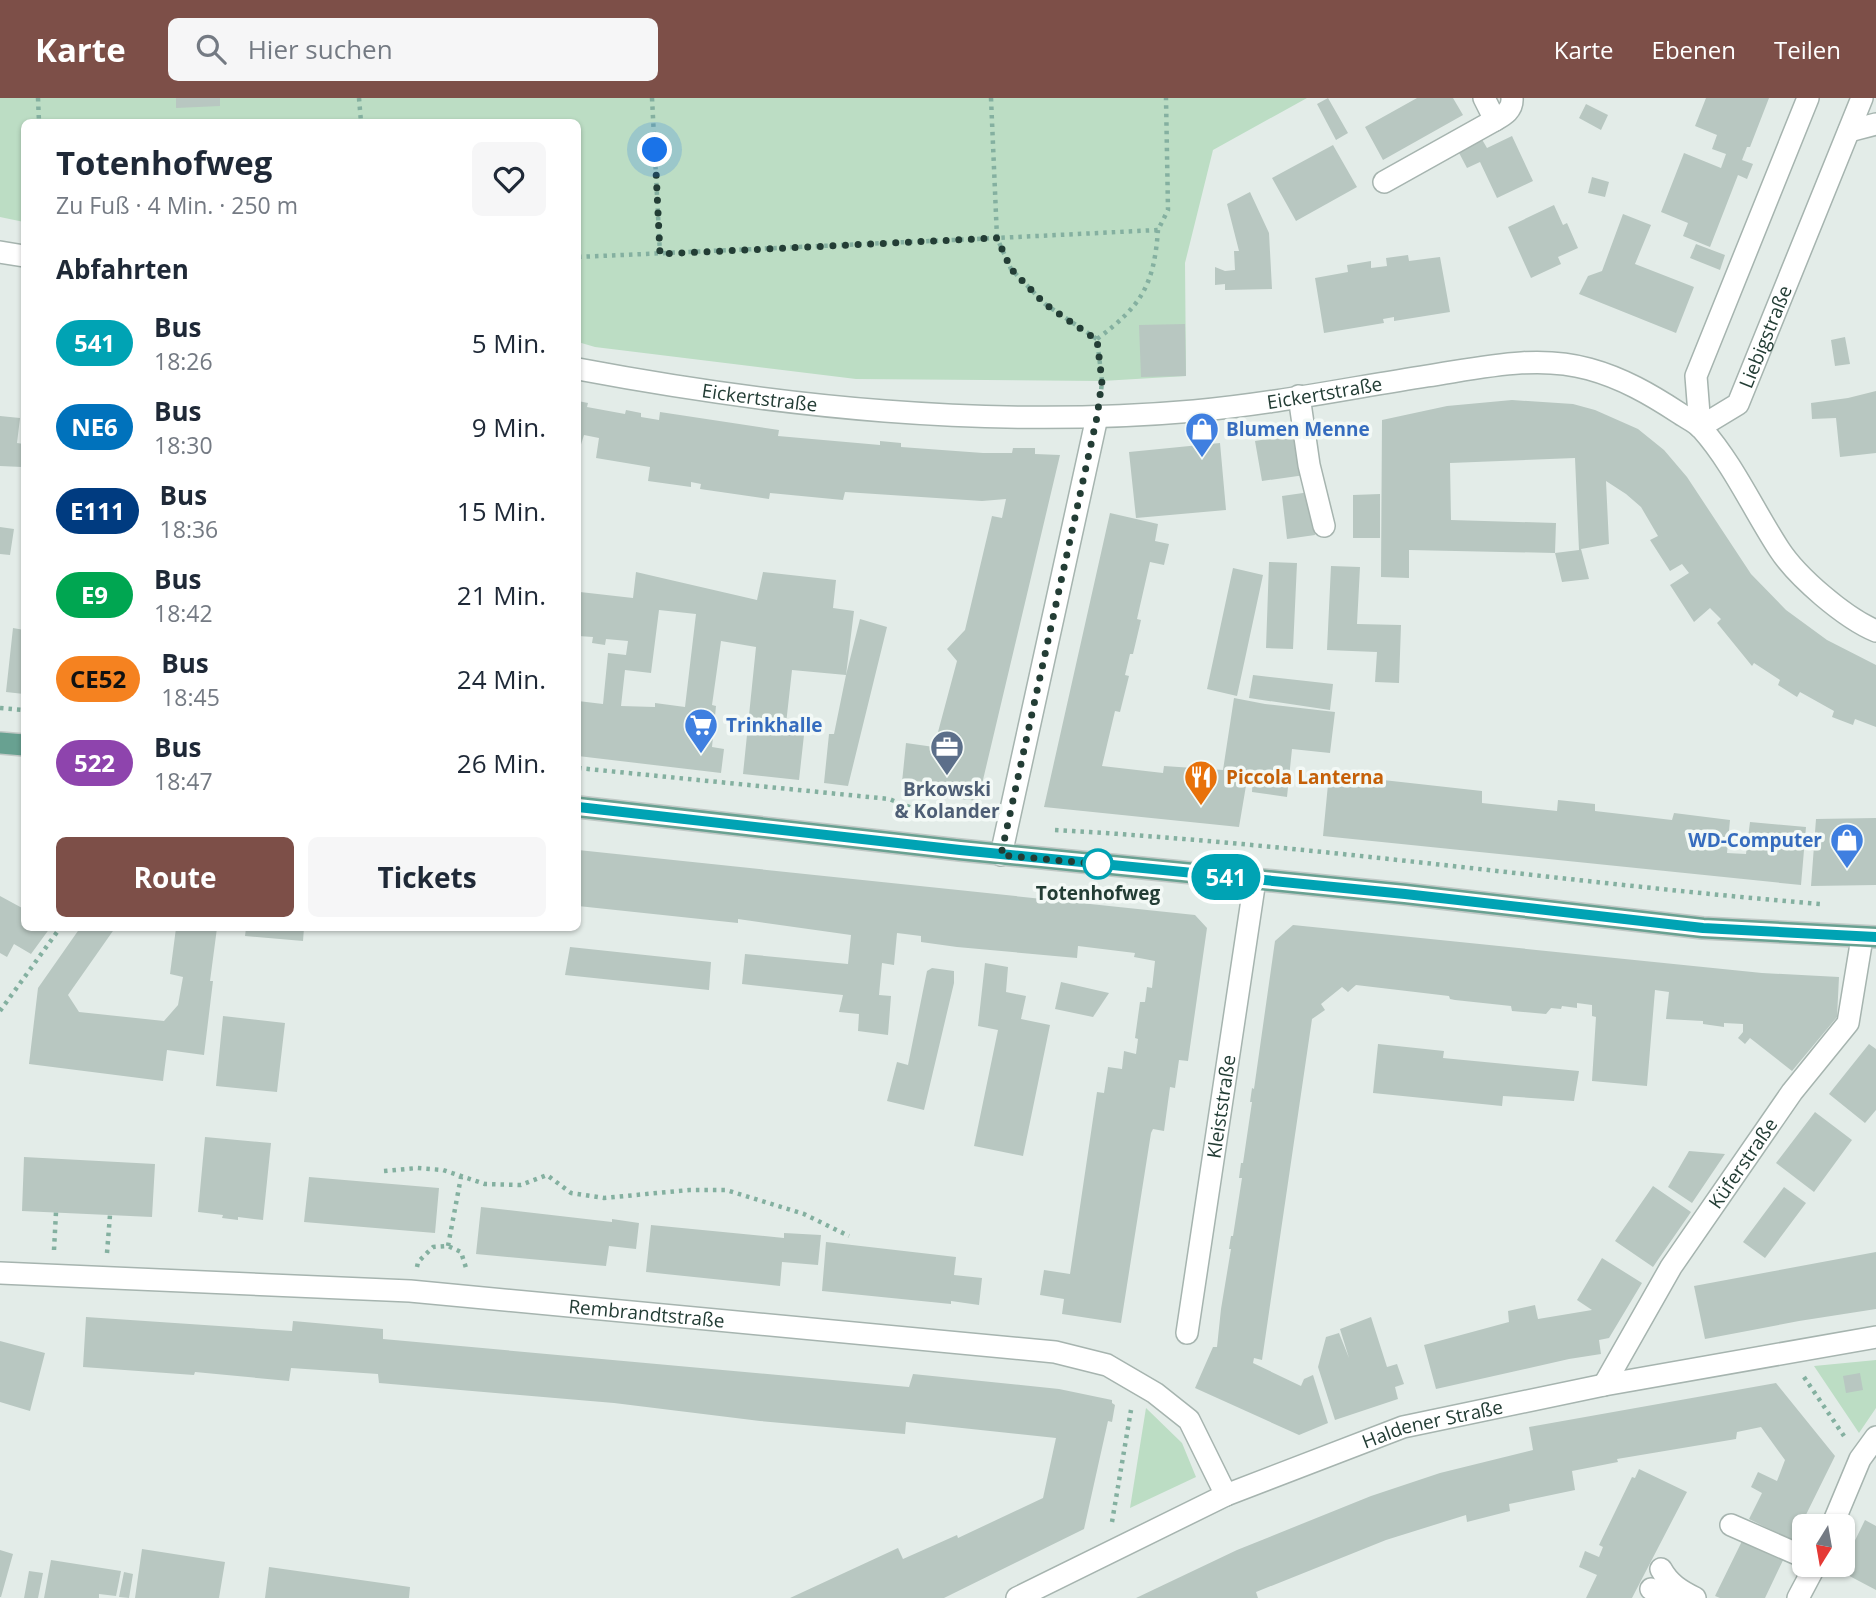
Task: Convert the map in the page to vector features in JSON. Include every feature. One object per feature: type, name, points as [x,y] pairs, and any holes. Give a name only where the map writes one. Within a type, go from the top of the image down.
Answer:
[{"type":"main road","points":[[0,743],[21,745]]},
{"type":"main road","points":[[581,807],[1001,855],[1405,894],[1703,928],[1869,937]]},
{"type":"street","points":[[1484,98],[1495,120]]},
{"type":"street","points":[[1384,182],[1507,113],[1512,98]]},
{"type":"street","points":[[1700,427],[1696,376],[1808,98]]},
{"type":"street","name":"Liebigstraße","points":[[1700,427],[1738,404],[1862,98]]},
{"type":"street","points":[[1849,131],[1876,124]]},
{"type":"street","points":[[0,252],[21,256]]},
{"type":"street","name":"Eickertstraße","points":[[581,370],[800,404],[953,414],[1097,417],[1196,411],[1527,362],[1561,363],[1591,369],[1642,389],[1700,427],[1733,472],[1782,553],[1823,595],[1860,624],[1876,631]]},
{"type":"street","points":[[1299,396],[1309,465],[1324,526]]},
{"type":"street","points":[[1001,855],[1097,417]]},
{"type":"street","name":"Kleiststraße","points":[[1187,1333],[1255,880]]},
{"type":"street","name":"Küferstraße","points":[[1604,1385],[1671,1267],[1792,1092],[1848,1023],[1869,937]]},
{"type":"street","name":"Rembrandtstraße","points":[[0,1273],[410,1291],[1055,1352],[1107,1365],[1155,1394],[1189,1420],[1226,1495]]},
{"type":"street","name":"Haldener Straße","points":[[1017,1598],[1226,1495],[1403,1427],[1604,1385],[1876,1337]]},
{"type":"street","points":[[1837,1514],[1860,1459],[1876,1437]]},
{"type":"street","points":[[1731,1525],[1792,1552]]},
{"type":"street","points":[[1661,1569],[1666,1578],[1681,1591],[1695,1598]]},
{"type":"street","points":[[1798,1598],[1808,1577]]},
{"type":"street","points":[[1651,1589],[1671,1598]]},
{"type":"path","points":[[38,98],[39,119]]},
{"type":"path","points":[[359,98],[361,119]]},
{"type":"path","points":[[652,98],[660,254]]},
{"type":"path","points":[[991,98],[997,238],[1011,269],[1045,304],[1097,340],[1102,381],[1097,417]]},
{"type":"path","points":[[1097,340],[1123,320],[1148,287],[1156,259],[1158,230],[1168,210],[1166,98]]},
{"type":"path","points":[[581,257],[1158,230]]},
{"type":"path","points":[[0,708],[21,710]]},
{"type":"path","points":[[581,768],[889,799],[940,818]]},
{"type":"path","points":[[1008,828],[1121,833],[1348,854],[1687,893],[1831,905]]},
{"type":"path","points":[[0,1011],[58,931]]},
{"type":"path","points":[[384,1171],[417,1168],[443,1170],[485,1184],[521,1185],[547,1175],[571,1193],[604,1198],[667,1191],[726,1190],[804,1214],[849,1236]]},
{"type":"path","points":[[447,1246],[461,1177]]},
{"type":"path","points":[[52,1276],[56,1212]]},
{"type":"path","points":[[106,1278],[110,1215]]},
{"type":"path","points":[[1787,1353],[1860,1459]]},
{"type":"path","points":[[1106,1554],[1136,1383]]},
{"type":"green space","points":[[0,98],[1307,98],[1213,150],[1185,263],[1186,376],[1102,381],[856,379],[595,347],[581,343],[581,119],[21,119],[21,221],[0,217]]},
{"type":"green space","points":[[1876,1360],[1876,1408],[1859,1433],[1814,1366]]},
{"type":"green space","points":[[1146,1408],[1182,1443],[1196,1477],[1130,1508]]},
{"type":"building","points":[[176,98],[220,98],[220,106],[176,108]]},
{"type":"building","points":[[1328,98],[1348,133],[1336,140],[1317,104]]},
{"type":"building","points":[[1417,98],[1453,98],[1463,115],[1383,160],[1365,127]]},
{"type":"building","points":[[1706,98],[1769,98],[1750,147],[1747,147],[1742,160],[1753,164],[1747,179],[1738,175],[1710,247],[1683,236],[1688,223],[1661,212],[1684,153],[1721,168],[1726,154],[1712,149],[1717,135],[1695,126]]},
{"type":"building","points":[[1586,104],[1608,115],[1601,130],[1579,118]]},
{"type":"building","points":[[1480,136],[1487,148],[1512,136],[1533,181],[1497,198],[1480,162],[1467,168],[1457,149]]},
{"type":"building","points":[[1333,145],[1357,187],[1296,221],[1272,178]]},
{"type":"building","points":[[1592,177],[1609,182],[1605,197],[1588,193]]},
{"type":"building","points":[[1250,192],[1269,233],[1272,289],[1225,290],[1225,284],[1215,285],[1215,267],[1225,271],[1235,270],[1234,251],[1239,251],[1227,204]]},
{"type":"building","points":[[1554,205],[1563,225],[1567,223],[1578,248],[1558,257],[1561,264],[1531,278],[1508,227]]},
{"type":"building","points":[[1623,214],[1651,225],[1635,264],[1694,287],[1676,333],[1579,294],[1588,276],[1602,271]]},
{"type":"building","points":[[1696,244],[1725,255],[1720,270],[1690,258]]},
{"type":"building","points":[[1408,255],[1409,261],[1440,257],[1450,312],[1394,321],[1394,317],[1383,319],[1384,323],[1324,333],[1315,278],[1348,272],[1347,265],[1371,261],[1371,268],[1387,266],[1386,258]]},
{"type":"building","points":[[1185,324],[1186,376],[1141,377],[1139,325]]},
{"type":"building","points":[[1845,337],[1850,364],[1835,366],[1831,340]]},
{"type":"building","points":[[1876,391],[1876,453],[1840,457],[1836,418],[1812,419],[1811,403]]},
{"type":"building","points":[[1512,400],[1573,404],[1595,410],[1638,429],[1664,450],[1687,477],[1751,574],[1786,610],[1827,640],[1876,665],[1876,727],[1855,719],[1853,725],[1832,717],[1834,711],[1800,692],[1797,697],[1778,685],[1780,680],[1754,663],[1752,666],[1717,623],[1721,619],[1710,608],[1694,622],[1670,585],[1689,573],[1682,564],[1670,571],[1650,540],[1658,536],[1641,507],[1606,481],[1609,544],[1581,549],[1589,579],[1562,582],[1555,553],[1409,550],[1409,578],[1381,577],[1382,420],[1447,406]],"holes":[[[1575,458],[1579,550],[1555,553],[1556,523],[1451,520],[1450,463]]]},
{"type":"building","points":[[581,402],[588,403],[587,407],[625,414],[626,410],[641,413],[641,417],[659,420],[660,412],[779,430],[778,436],[880,445],[880,441],[901,443],[901,447],[983,453],[1012,453],[1013,448],[1035,448],[1035,454],[1060,455],[978,801],[901,792],[906,743],[934,747],[957,661],[947,649],[965,630],[992,516],[1002,518],[1006,499],[982,501],[845,492],[843,500],[770,493],[769,499],[700,489],[701,484],[691,482],[691,487],[648,481],[650,467],[596,458],[599,438],[584,435],[581,444]]},
{"type":"building","points":[[0,416],[20,418],[17,443],[21,444],[21,467],[0,466]]},
{"type":"building","points":[[1298,434],[1305,475],[1262,481],[1255,441]]},
{"type":"building","points":[[1220,443],[1226,510],[1136,518],[1129,452]]},
{"type":"building","points":[[1310,492],[1315,535],[1287,539],[1282,496]]},
{"type":"building","points":[[1380,494],[1380,538],[1353,538],[1353,495]]},
{"type":"building","points":[[1110,513],[1158,524],[1155,541],[1169,544],[1164,565],[1150,562],[1137,619],[1141,620],[1125,675],[1129,676],[1120,712],[1115,711],[1102,766],[1163,773],[1164,766],[1223,770],[1234,698],[1335,712],[1330,753],[1292,749],[1287,797],[1252,792],[1253,775],[1248,774],[1239,827],[1044,807]]},
{"type":"building","points":[[0,527],[14,529],[10,555],[0,554]]},
{"type":"building","points":[[1269,562],[1297,563],[1293,649],[1266,648]]},
{"type":"building","points":[[1331,566],[1360,567],[1357,624],[1401,625],[1399,683],[1375,682],[1377,652],[1327,650]]},
{"type":"building","points":[[1233,568],[1263,575],[1237,696],[1207,689]]},
{"type":"building","points":[[636,572],[757,600],[763,572],[836,580],[833,608],[854,611],[846,675],[792,670],[785,733],[804,735],[799,780],[743,774],[756,647],[721,641],[712,705],[716,706],[712,747],[724,749],[721,773],[581,756],[581,701],[603,704],[608,653],[626,655],[628,641],[606,639],[605,645],[592,643],[593,637],[581,636],[581,592],[633,598]],"holes":[[[659,610],[696,614],[685,707],[655,703],[655,707],[621,706],[625,670],[651,673]]]},
{"type":"building","points":[[860,619],[887,627],[848,786],[824,783],[829,734],[834,734]]},
{"type":"building","points":[[13,628],[21,629],[21,694],[6,692]]},
{"type":"building","points":[[1253,675],[1333,684],[1330,710],[1249,698]]},
{"type":"building","points":[[1329,774],[1482,791],[1482,803],[1557,811],[1558,800],[1595,804],[1595,811],[1672,820],[1674,813],[1730,820],[1727,853],[1746,854],[1750,822],[1806,827],[1801,885],[1323,836]]},
{"type":"building","points":[[1876,818],[1876,885],[1811,886],[1816,819]]},
{"type":"building","points":[[581,850],[1195,915],[1207,928],[1188,1061],[1179,1060],[1175,1088],[1170,1087],[1164,1131],[1153,1129],[1151,1133],[1121,1323],[1062,1314],[1064,1299],[1040,1295],[1044,1270],[1070,1274],[1097,1092],[1104,1093],[1108,1067],[1122,1069],[1124,1051],[1136,1054],[1138,1039],[1135,1038],[1140,1002],[1145,1002],[1147,987],[1152,988],[1155,961],[1134,957],[1135,953],[1078,946],[1077,958],[957,947],[921,942],[921,936],[897,933],[894,965],[882,963],[879,995],[891,996],[888,1035],[858,1031],[859,1014],[839,1012],[843,995],[742,984],[745,954],[848,964],[851,935],[738,919],[738,923],[581,906]]},
{"type":"building","points":[[0,896],[21,907],[21,931],[48,931],[31,954],[14,944],[7,957],[0,953]]},
{"type":"building","points":[[1293,925],[1762,973],[1839,977],[1837,1017],[1792,1071],[1750,1038],[1745,1044],[1738,1038],[1743,1032],[1743,1024],[1724,1023],[1724,1027],[1703,1024],[1703,1021],[1666,1019],[1669,992],[1655,990],[1647,1086],[1592,1081],[1596,1017],[1592,1016],[1592,1005],[1577,1003],[1577,1008],[1551,1008],[1546,1014],[1512,1011],[1511,1006],[1455,1000],[1449,996],[1356,985],[1348,992],[1342,987],[1321,1004],[1325,1010],[1312,1019],[1262,1360],[1254,1358],[1253,1363],[1301,1386],[1304,1379],[1313,1375],[1328,1423],[1299,1435],[1195,1388],[1213,1347],[1217,1347],[1229,1249],[1242,1178],[1239,1178],[1241,1163],[1275,941]]},
{"type":"building","points":[[78,931],[113,931],[68,995],[79,1012],[164,1021],[178,1005],[183,977],[170,974],[176,931],[217,931],[204,1055],[167,1050],[163,1081],[29,1064],[38,988]]},
{"type":"building","points":[[246,931],[304,931],[303,941],[245,936]]},
{"type":"building","points":[[570,947],[711,962],[709,990],[565,975]]},
{"type":"building","points":[[985,963],[1008,967],[1006,992],[1026,996],[1021,1019],[1050,1025],[1023,1156],[974,1146],[998,1030],[978,1026]]},
{"type":"building","points":[[932,968],[954,971],[954,983],[924,1110],[887,1101],[897,1062],[908,1065],[927,971]]},
{"type":"building","points":[[1061,982],[1109,993],[1093,1017],[1055,1009]]},
{"type":"building","points":[[223,1016],[285,1023],[277,1092],[216,1086]]},
{"type":"building","points":[[1378,1044],[1444,1051],[1443,1058],[1579,1071],[1574,1101],[1503,1096],[1502,1106],[1373,1093]]},
{"type":"building","points":[[1869,1044],[1876,1049],[1876,1110],[1865,1123],[1829,1094]]},
{"type":"building","points":[[1815,1112],[1852,1140],[1814,1192],[1776,1163]]},
{"type":"building","points":[[205,1137],[271,1143],[263,1220],[238,1217],[238,1220],[198,1212]]},
{"type":"building","points":[[1689,1151],[1725,1154],[1692,1203],[1668,1187]]},
{"type":"building","points":[[24,1157],[155,1164],[152,1217],[22,1211]]},
{"type":"building","points":[[309,1177],[439,1188],[435,1233],[304,1222]]},
{"type":"building","points":[[1653,1186],[1691,1212],[1653,1267],[1615,1241]]},
{"type":"building","points":[[1784,1187],[1806,1203],[1765,1258],[1743,1242]]},
{"type":"building","points":[[481,1207],[639,1223],[636,1249],[609,1246],[606,1266],[476,1254]]},
{"type":"building","points":[[651,1225],[784,1238],[784,1233],[821,1235],[818,1265],[782,1262],[780,1286],[646,1272]]},
{"type":"building","points":[[826,1242],[956,1257],[954,1275],[982,1278],[979,1305],[822,1291]]},
{"type":"building","points":[[1876,1252],[1876,1309],[1705,1339],[1694,1286]]},
{"type":"building","points":[[1602,1258],[1642,1283],[1609,1338],[1599,1340],[1601,1354],[1436,1389],[1424,1345],[1509,1322],[1508,1311],[1535,1305],[1538,1319],[1592,1310],[1577,1300]]},
{"type":"building","points":[[86,1317],[292,1331],[293,1321],[383,1329],[383,1339],[909,1387],[913,1374],[1059,1389],[1112,1400],[1115,1405],[1112,1422],[1108,1421],[1084,1529],[944,1598],[790,1598],[898,1548],[903,1559],[957,1535],[958,1538],[1043,1498],[1056,1438],[906,1422],[905,1434],[760,1421],[614,1403],[379,1383],[378,1374],[291,1368],[289,1381],[195,1372],[194,1375],[83,1367]]},
{"type":"building","points":[[1371,1317],[1387,1367],[1397,1364],[1404,1384],[1395,1387],[1398,1399],[1335,1420],[1318,1367],[1326,1337],[1339,1333],[1349,1358],[1340,1329]]},
{"type":"building","points":[[0,1341],[45,1353],[30,1411],[0,1402]]},
{"type":"building","points":[[1860,1373],[1863,1390],[1846,1393],[1843,1376]]},
{"type":"building","points":[[1776,1383],[1835,1456],[1806,1514],[1792,1514],[1792,1540],[1749,1519],[1762,1493],[1751,1487],[1758,1472],[1777,1481],[1785,1460],[1761,1427],[1737,1432],[1736,1439],[1617,1459],[1618,1462],[1572,1471],[1575,1490],[1509,1504],[1510,1511],[1467,1522],[1466,1515],[1386,1540],[1256,1592],[1258,1598],[1136,1598],[1237,1550],[1371,1496],[1440,1473],[1533,1450],[1529,1427]]},
{"type":"building","points":[[1639,1469],[1687,1492],[1632,1598],[1586,1598],[1597,1575],[1579,1567],[1585,1551],[1599,1557],[1603,1547],[1599,1545],[1632,1477],[1635,1478]]},
{"type":"building","points":[[1865,1520],[1876,1526],[1876,1590],[1851,1577],[1855,1577],[1855,1540]]},
{"type":"building","points":[[1745,1535],[1786,1554],[1765,1598],[1715,1596]]},
{"type":"building","points":[[142,1549],[225,1562],[219,1598],[135,1598]]},
{"type":"building","points":[[0,1550],[13,1554],[1,1597],[0,1597]]},
{"type":"building","points":[[51,1560],[121,1571],[116,1596],[99,1594],[99,1598],[44,1598]]},
{"type":"building","points":[[269,1567],[410,1587],[409,1598],[265,1598]]},
{"type":"building","points":[[29,1571],[43,1573],[38,1598],[24,1598]]},
{"type":"building","points":[[124,1572],[133,1574],[129,1598],[119,1597]]},
{"type":"bus line","name":"541","points":[[581,807],[1703,928],[1876,937]]},
{"type":"place","name":"Blumen Menne","points":[[1202,459]]},
{"type":"place","name":"Trinkhalle","points":[[701,755]]},
{"type":"place","name":"Brkowski & Kolander","points":[[947,777]]},
{"type":"place","name":"Piccola Lanterna","points":[[1201,807]]},
{"type":"place","name":"Totenhofweg","points":[[1098,864]]},
{"type":"place","name":"WD-Computer","points":[[1847,870]]},
{"type":"route","points":[[655,150],[660,254],[997,238],[1011,269],[1045,304],[1097,340],[1102,381],[1087,474],[1001,855],[1098,864]]}]
